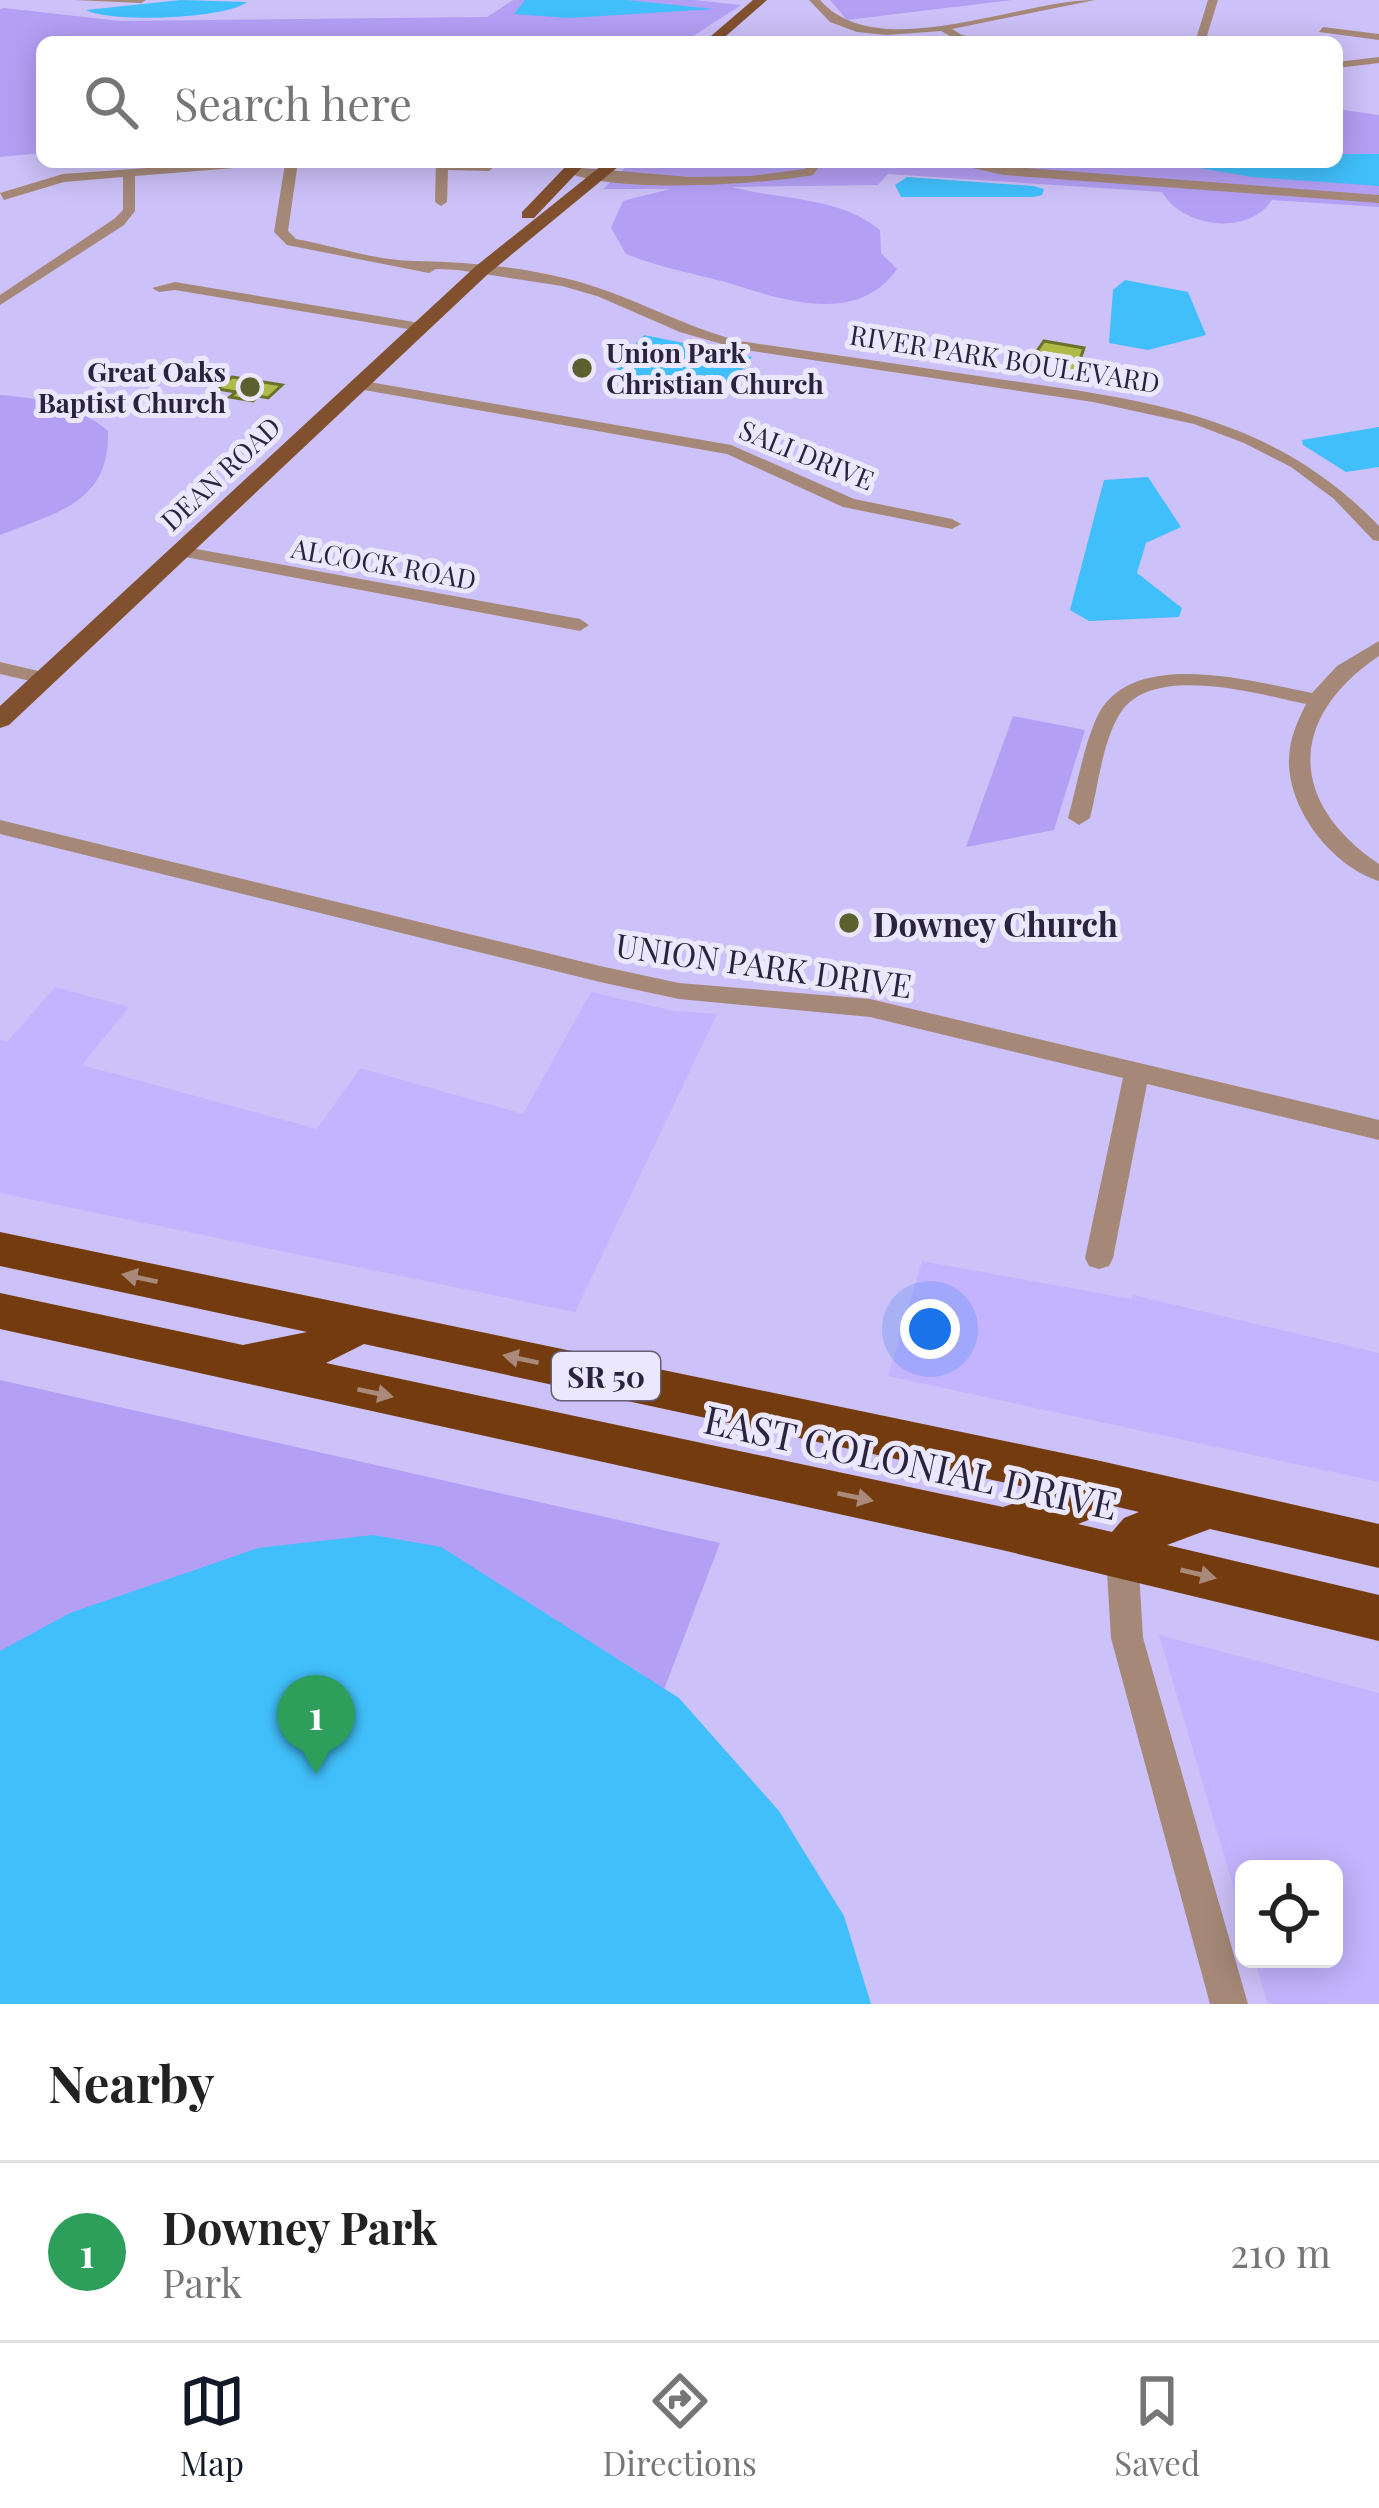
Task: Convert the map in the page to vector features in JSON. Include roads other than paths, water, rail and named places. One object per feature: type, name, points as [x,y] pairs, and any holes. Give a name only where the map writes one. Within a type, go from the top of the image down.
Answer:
[{"type":"highway","name":"EAST COLONIAL DRIVE","points":[[0,1250],[1096,1481],[1379,1546]]},
{"type":"highway","name":"EAST COLONIAL DRIVE","points":[[0,1311],[1002,1528],[1379,1618]]},
{"type":"highway","points":[[220,1359],[301,1354],[335,1343],[360,1324]]},
{"type":"highway","points":[[1002,1528],[1075,1504],[1096,1481]]},
{"type":"highway","points":[[1122,1556],[1142,1533],[1210,1507]]},
{"type":"main road","points":[[718,36],[761,0]]},
{"type":"main road","points":[[758,23],[782,0]]},
{"type":"main road","name":"DEAN ROAD","points":[[478,273],[572,168]]},
{"type":"main road","name":"DEAN ROAD","points":[[0,720],[478,273],[609,168]]},
{"type":"street","points":[[79,0],[140,0]]},
{"type":"street","points":[[814,0],[832,19],[853,26],[944,27],[1090,0]]},
{"type":"street","points":[[1202,36],[1213,0]]},
{"type":"street","points":[[944,27],[955,36]]},
{"type":"street","points":[[1323,30],[1379,37]]},
{"type":"street","points":[[1343,65],[1379,60]]},
{"type":"street","points":[[4,196],[48,180],[190,168]]},
{"type":"street","name":"RIVER PARK BOULEVARD","points":[[291,168],[280,221],[281,232],[292,242],[612,300],[675,328],[739,345],[1178,412],[1251,438],[1285,457],[1375,525]]},
{"type":"street","points":[[441,202],[442,168]]},
{"type":"street","points":[[580,168],[601,175],[688,182],[748,181],[813,168]]},
{"type":"street","points":[[987,168],[1379,199]]},
{"type":"street","points":[[0,301],[119,222],[129,211],[129,172]]},
{"type":"street","points":[[0,275],[31,281]]},
{"type":"street","points":[[159,288],[176,286],[420,327]]},
{"type":"street","name":"SALI DRIVE","points":[[358,385],[731,450],[849,503],[952,524]]},
{"type":"street","name":"ALCOCK ROAD","points":[[180,551],[580,626]]},
{"type":"street","points":[[1379,647],[1349,663],[1315,700],[1298,776],[1307,808],[1354,861],[1379,874]]},
{"type":"street","points":[[0,668],[44,678]]},
{"type":"street","points":[[1079,818],[1107,717],[1114,702],[1128,691],[1152,682],[1183,680],[1315,700]]},
{"type":"street","name":"UNION PARK DRIVE","points":[[0,827],[600,974],[680,991],[870,1007],[1379,1130]]},
{"type":"street","points":[[1099,1258],[1136,1072]]},
{"type":"street","points":[[1122,1556],[1127,1638],[1229,2004]]},
{"type":"water","points":[[181,0],[247,2],[216,12],[168,17],[118,17],[86,10]]},
{"type":"water","points":[[525,0],[626,0],[714,9],[569,18],[514,14]]},
{"type":"water","points":[[1343,154],[1379,154],[1379,186],[1252,177],[1200,168],[1343,168]]},
{"type":"water","points":[[907,177],[1044,189],[1042,195],[1033,197],[901,197],[895,185]]},
{"type":"water","points":[[1125,280],[1188,292],[1206,335],[1148,350],[1109,343],[1113,290]]},
{"type":"water","points":[[644,335],[752,357],[724,393],[626,377],[614,366]]},
{"type":"water","points":[[1379,427],[1379,467],[1346,472],[1303,445],[1302,440]]},
{"type":"water","points":[[1148,477],[1181,527],[1146,543],[1137,573],[1182,608],[1179,617],[1089,621],[1070,610],[1104,480]]},
{"type":"water","points":[[373,1535],[441,1547],[679,1698],[779,1811],[844,1916],[871,2004],[0,2004],[0,1651],[70,1613],[258,1548]]},
{"type":"place","name":"Union Park Christian Church","points":[[582,368]]},
{"type":"place","name":"Great Oaks Baptist Church","points":[[250,387]]},
{"type":"place","name":"Downey Church","points":[[849,923]]},
{"type":"place","name":"Downey Park","points":[[316,1774]]}]
